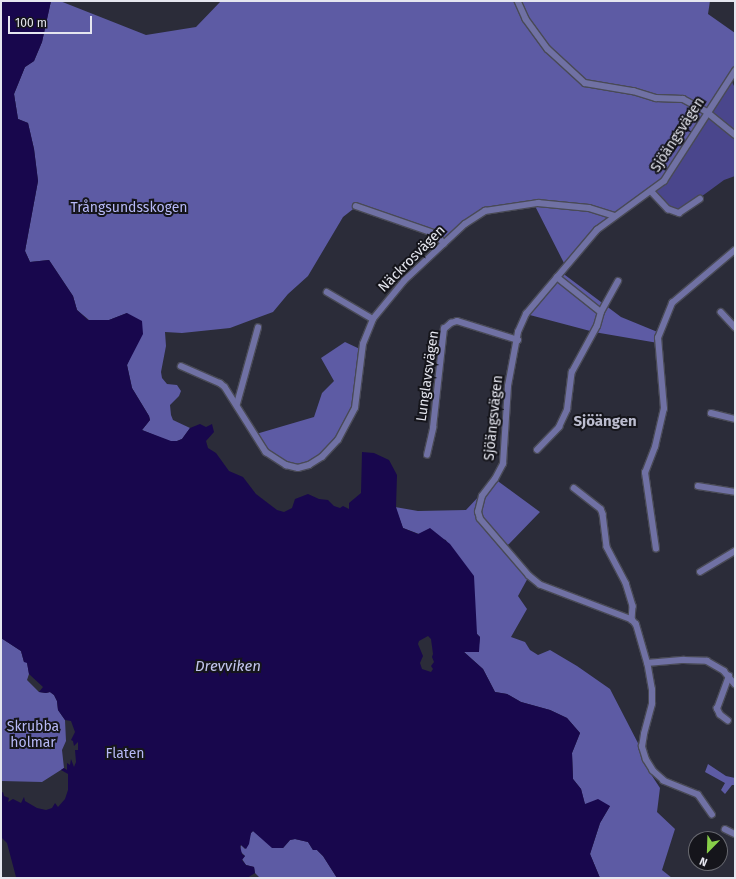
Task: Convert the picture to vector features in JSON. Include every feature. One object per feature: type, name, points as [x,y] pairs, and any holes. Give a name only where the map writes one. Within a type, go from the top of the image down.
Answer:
[{"type":"street","points":[[518,1],[526,19],[548,49],[585,83],[633,91],[656,98],[683,99],[708,112],[735,135]]},
{"type":"street","name":"Sjöängsvägen","points":[[632,620],[540,585],[529,576],[480,519],[478,512],[482,496],[495,479],[503,464],[505,408],[521,323],[526,314],[597,230],[664,182],[735,70]]},
{"type":"street","points":[[651,191],[668,209],[679,213],[700,199]]},
{"type":"street","name":"Näckrosvägen","points":[[181,366],[220,383],[225,387],[266,452],[286,465],[298,468],[309,465],[330,450],[338,440],[355,408],[363,344],[373,319],[404,281],[465,224],[485,211],[538,203],[590,208],[615,216]]},
{"type":"street","points":[[356,206],[437,234],[444,244]]},
{"type":"street","points":[[656,550],[645,473],[656,447],[664,410],[658,338],[672,303],[735,250]]},
{"type":"street","points":[[557,277],[601,312]]},
{"type":"street","points":[[537,450],[558,427],[567,410],[572,372],[597,326],[601,312],[618,281]]},
{"type":"street","points":[[327,292],[373,319]]},
{"type":"street","points":[[721,312],[735,327]]},
{"type":"street","name":"Lunglavsvägen","points":[[426,455],[434,428],[444,329],[451,323],[457,321],[518,340]]},
{"type":"street","points":[[237,404],[258,328]]},
{"type":"street","points":[[711,413],[735,419]]},
{"type":"street","points":[[698,486],[735,492]]},
{"type":"street","points":[[574,488],[601,509],[607,547],[626,583],[633,606],[632,620],[636,625],[647,663],[652,690],[652,704],[642,747],[646,760],[664,781],[698,795],[712,815]]},
{"type":"street","points":[[700,572],[735,551]]},
{"type":"street","points":[[647,663],[684,660],[707,662],[724,671],[735,684]]},
{"type":"street","points":[[728,721],[720,715],[718,709],[729,676]]},
{"type":"street","points":[[725,829],[735,834]]},
{"type":"shaded area","points":[[730,78],[735,88],[735,176],[724,180],[679,213],[668,209],[651,191]]},
{"type":"green space","name":"Trångsundsskogen","points":[[51,1],[60,1],[146,35],[196,27],[221,1],[710,1],[708,14],[735,33],[735,66],[670,174],[597,230],[566,267],[534,204],[485,211],[444,244],[437,234],[357,206],[343,217],[308,276],[288,294],[273,312],[230,328],[182,333],[165,332],[166,346],[161,372],[162,378],[167,384],[177,385],[181,391],[179,396],[170,405],[171,415],[173,420],[190,428],[182,439],[171,442],[142,430],[150,420],[132,388],[127,365],[132,353],[127,313],[109,320],[89,320],[77,310],[73,296],[49,260],[30,262],[25,251],[38,181],[34,149],[28,123],[18,119],[14,94],[25,67],[34,61],[42,42]]},
{"type":"green space","points":[[561,272],[621,317],[660,333],[658,343],[594,332],[526,314]]},
{"type":"green space","points":[[345,342],[362,350],[357,401],[347,426],[322,457],[298,468],[286,465],[266,452],[256,434],[314,417],[322,393],[334,381],[321,358]]},
{"type":"green space","points":[[495,479],[540,512],[505,548],[529,576],[518,596],[527,609],[511,637],[525,642],[530,650],[538,655],[550,650],[577,666],[610,689],[640,747],[643,762],[660,788],[657,812],[675,829],[662,870],[672,878],[600,878],[590,854],[600,823],[610,806],[585,805],[581,789],[573,779],[572,753],[580,733],[567,718],[550,710],[521,702],[507,694],[495,692],[483,669],[464,652],[478,652],[480,637],[477,634],[446,540],[419,534],[403,528],[395,507],[418,511],[466,510]]},
{"type":"green space","name":"Skrubba holmar","points":[[1,638],[21,651],[24,662],[27,662],[29,674],[27,680],[39,692],[50,692],[54,695],[57,701],[58,710],[65,720],[66,741],[62,750],[64,768],[42,782],[1,781]]},
{"type":"green space","points":[[708,764],[726,776],[735,778],[735,785],[732,785],[725,794],[721,790],[725,783],[705,772]]},
{"type":"green space","points":[[253,831],[263,839],[283,848],[290,840],[295,839],[308,842],[313,850],[317,850],[323,856],[337,878],[260,878],[255,873],[254,867],[246,865],[242,859],[245,856],[240,851],[241,845],[245,849]]},
{"type":"water","name":"Drevviken","points":[[1,1],[51,1],[42,42],[34,61],[25,67],[14,94],[18,119],[28,123],[34,149],[38,181],[25,251],[30,262],[49,260],[73,296],[77,310],[88,320],[109,320],[127,313],[142,321],[143,334],[127,365],[132,388],[150,420],[142,430],[171,441],[177,441],[182,439],[190,428],[200,424],[206,427],[212,424],[214,432],[206,441],[208,448],[216,453],[229,471],[243,477],[256,494],[277,510],[284,512],[292,508],[295,499],[308,494],[319,499],[328,500],[334,506],[340,508],[343,506],[349,509],[349,503],[361,493],[362,452],[374,453],[389,460],[397,475],[396,507],[403,528],[418,534],[430,528],[450,544],[474,576],[477,634],[480,637],[479,652],[464,652],[483,669],[495,692],[507,694],[521,702],[550,710],[567,718],[580,733],[572,753],[573,779],[581,789],[585,804],[598,799],[610,806],[600,823],[590,854],[600,878],[337,878],[323,856],[317,850],[313,850],[308,842],[295,839],[290,840],[283,848],[272,848],[253,831],[246,849],[241,845],[240,846],[242,854],[245,856],[242,860],[246,865],[254,867],[255,873],[247,878],[16,877],[7,843],[1,837],[1,793],[3,792],[4,796],[9,798],[8,802],[13,799],[21,803],[24,797],[25,801],[37,808],[46,810],[52,808],[55,803],[58,807],[65,799],[68,790],[68,774],[61,770],[64,768],[67,770],[67,763],[70,765],[71,759],[74,767],[76,762],[75,750],[78,750],[78,742],[74,746],[73,741],[71,740],[75,732],[71,721],[65,720],[58,710],[57,701],[54,695],[50,692],[39,692],[43,687],[29,674],[27,663],[24,662],[21,651],[1,638]],"holes":[[[428,636],[431,639],[432,657],[434,662],[431,666],[433,669],[431,672],[422,669],[420,663],[423,656],[418,644],[419,641]]]},
{"type":"district","name":"Sjöängen","points":[[605,422]]},
{"type":"park label","name":"Flaten","points":[[125,754]]}]
